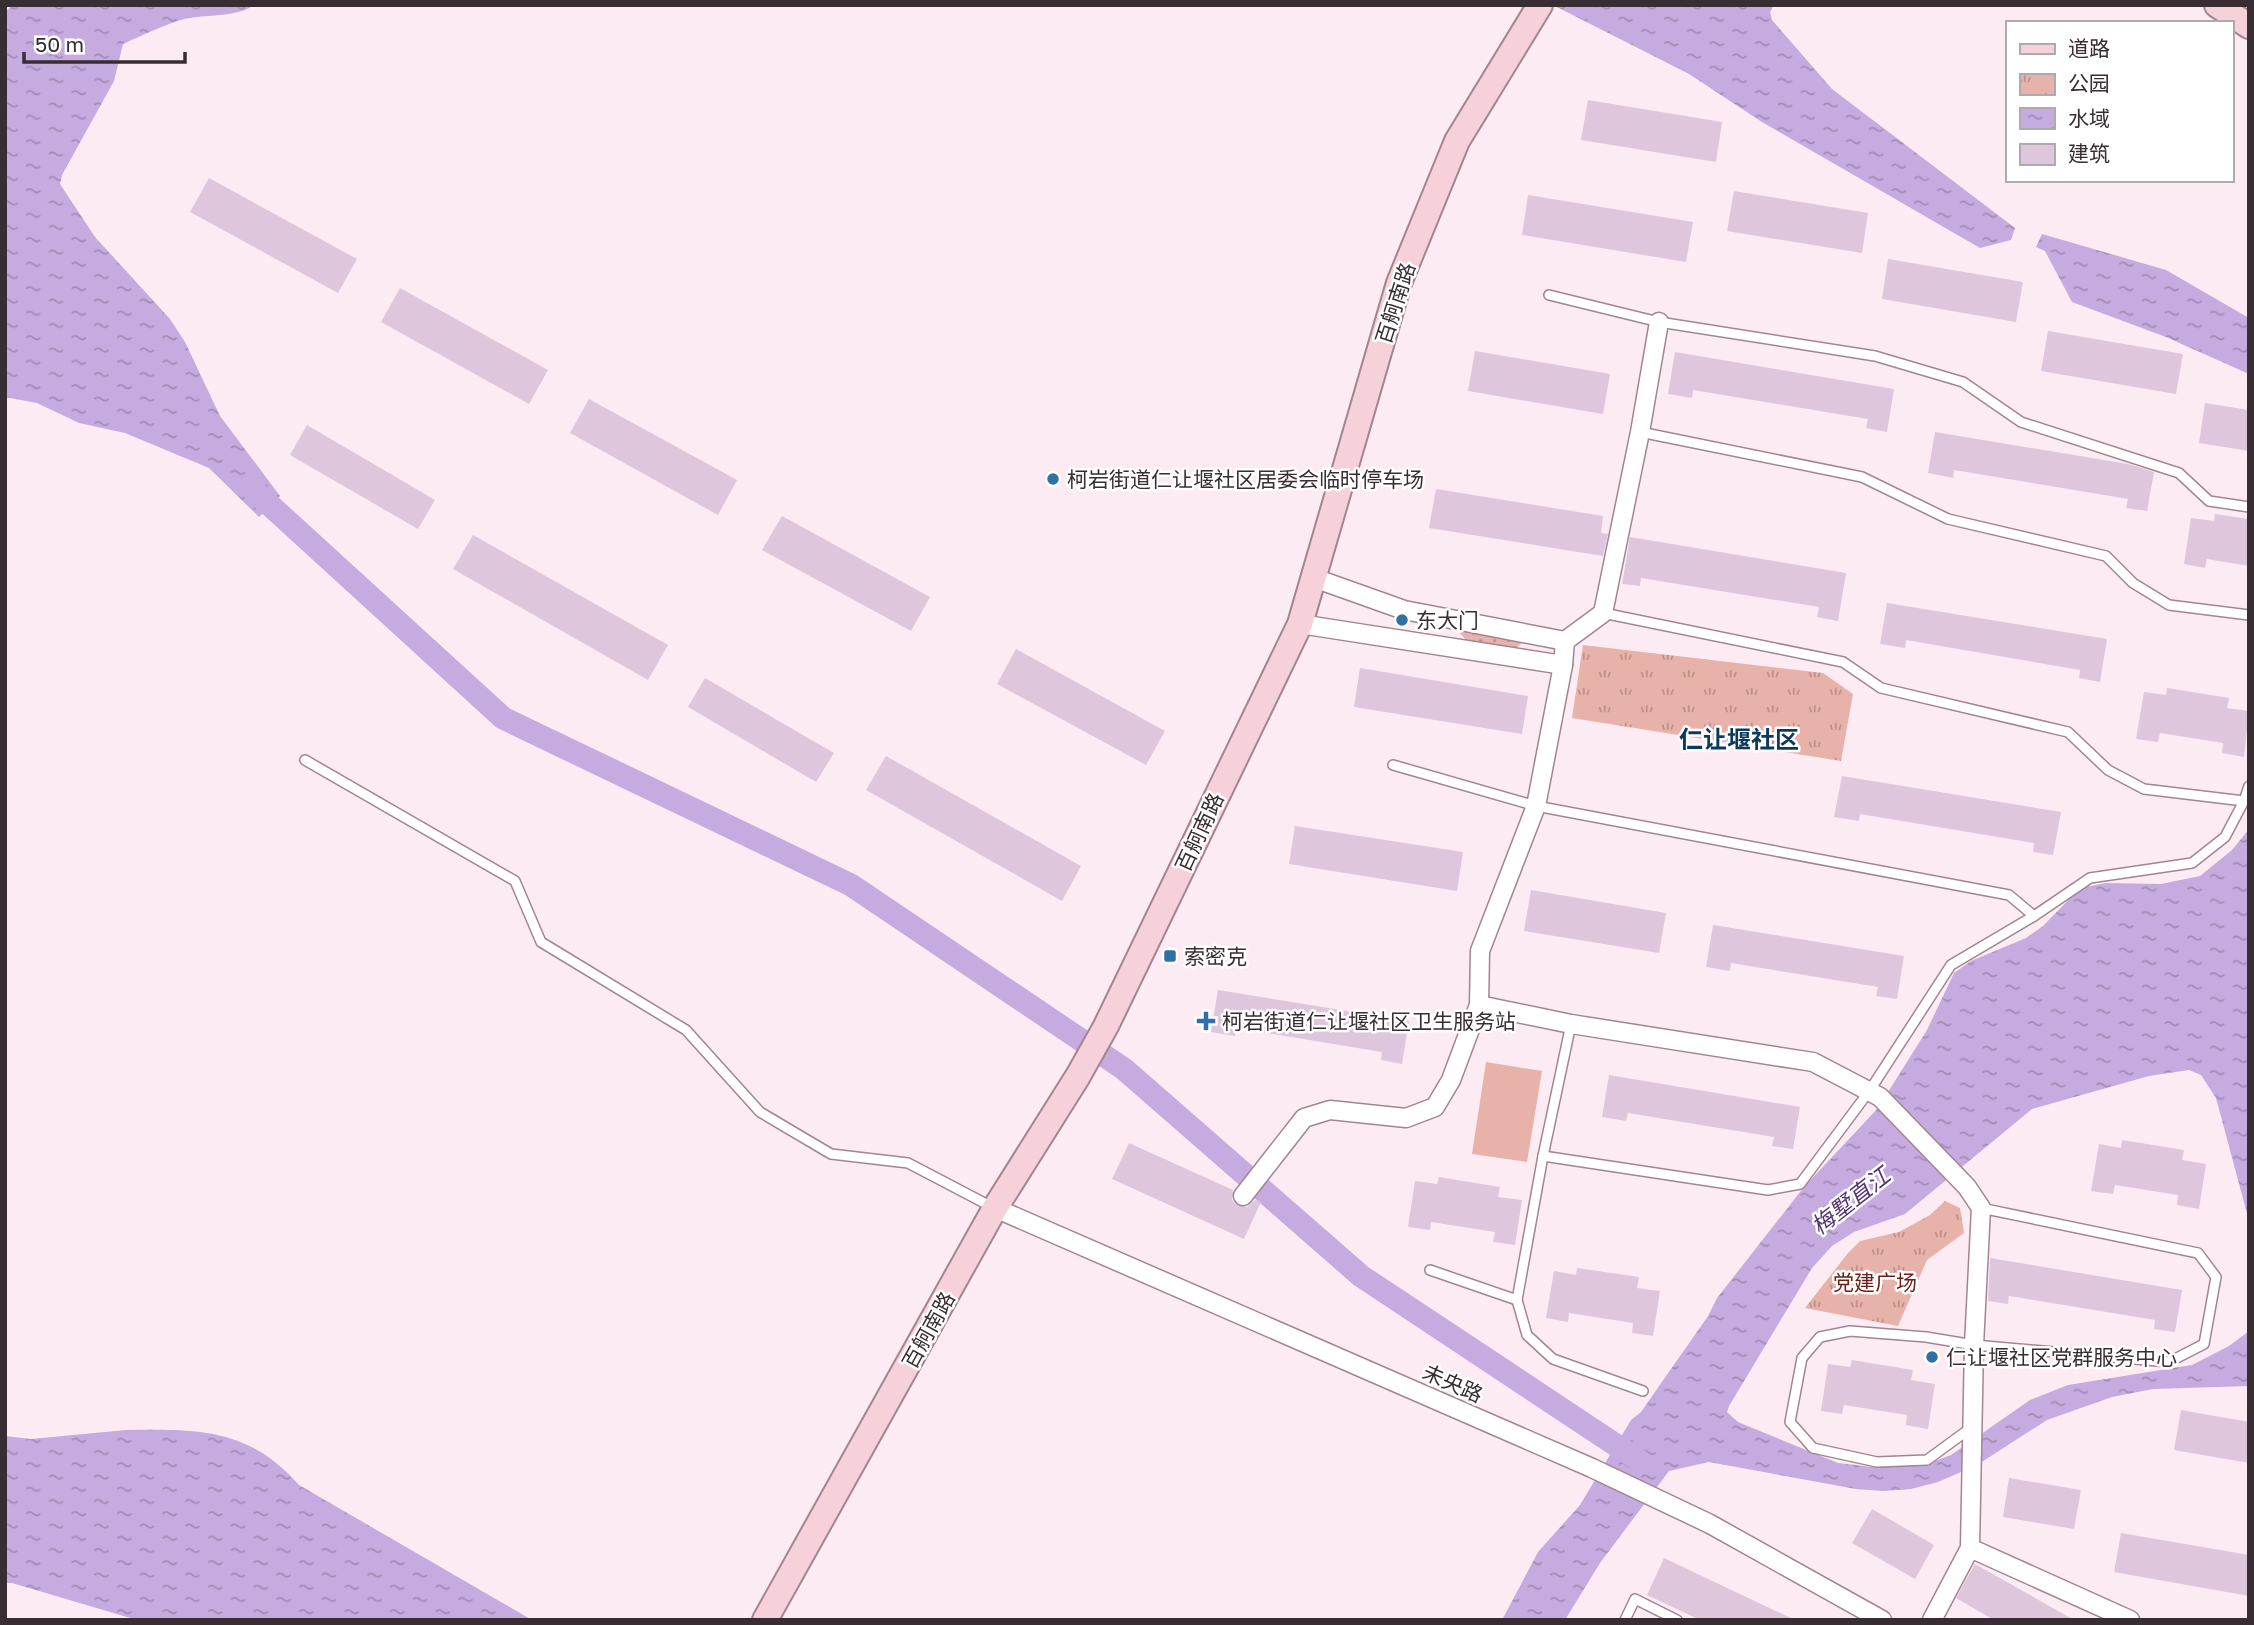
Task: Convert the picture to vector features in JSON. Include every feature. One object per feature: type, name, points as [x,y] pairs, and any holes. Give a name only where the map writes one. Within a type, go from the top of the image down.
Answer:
[{"type":"street","points":[[2217,5],[2249,26]]},
{"type":"street","name":"百舸南路","points":[[765,1620],[995,1208],[1078,1076],[1106,1026],[1300,624],[1399,283],[1421,225],[1457,141],[1540,6]]},
{"type":"street","points":[[1314,578],[1404,610],[1565,641],[1603,613],[1640,432],[1659,321]]},
{"type":"street","points":[[1300,624],[1563,665]]},
{"type":"street","points":[[1243,1196],[1304,1118],[1330,1110],[1406,1118],[1435,1107],[1451,1080],[1479,1006],[1480,951],[1536,806],[1563,665],[1565,641]]},
{"type":"street","points":[[1479,1006],[1571,1024],[1813,1062],[1875,1094],[1967,1187],[1982,1208],[1974,1345],[1970,1548],[1932,1620]]},
{"type":"street","name":"未央路","points":[[995,1208],[1592,1468],[1710,1524],[1882,1620]]},
{"type":"street","points":[[1970,1548],[2130,1620]]},
{"type":"lane","points":[[1549,295],[1659,321],[1875,356],[1963,382],[2021,422],[2179,473],[2209,501],[2249,507]]},
{"type":"lane","points":[[1640,432],[1862,477],[1948,519],[2106,556],[2133,583],[2169,605],[2249,615]]},
{"type":"lane","points":[[1603,613],[1843,662],[1881,688],[2068,732],[2108,770],[2144,789],[2244,801]]},
{"type":"lane","points":[[305,760],[515,881],[541,942],[686,1030],[760,1112],[831,1154],[908,1163],[995,1208]]},
{"type":"lane","points":[[1393,765],[1536,806],[2009,895],[2034,916]]},
{"type":"lane","points":[[1543,1156],[1768,1190],[1800,1184],[1875,1094],[1951,965],[2034,916],[2090,878],[2192,863],[2225,837],[2249,786]]},
{"type":"lane","points":[[1571,1024],[1543,1156],[1517,1300],[1527,1335],[1553,1359],[1643,1391]]},
{"type":"lane","points":[[1972,1432],[1927,1460],[1877,1462],[1813,1448],[1790,1422],[1802,1358],[1820,1337],[1850,1331],[2169,1362],[2204,1344],[2216,1277],[2198,1253],[1982,1208]]},
{"type":"lane","points":[[1430,1270],[1517,1300]]},
{"type":"lane","points":[[1625,1620],[1635,1599],[1677,1620]]},
{"type":"green space","points":[[1467,628],[1516,636],[1521,644],[1514,649],[1466,640],[1460,633]]},
{"type":"green space","points":[[1583,645],[1823,673],[1853,694],[1841,761],[1572,718]]},
{"type":"green space","points":[[1486,1062],[1542,1071],[1527,1162],[1472,1154]]},
{"type":"green space","name":"党建广场","points":[[1945,1201],[1960,1208],[1964,1233],[1927,1260],[1898,1326],[1805,1308],[1860,1241],[1899,1232],[1930,1215]]},
{"type":"water","points":[[13,5],[254,5],[229,14],[184,19],[123,44],[114,81],[62,175],[60,184],[95,237],[170,319],[185,342],[220,416],[280,496],[259,517],[209,468],[125,433],[79,423],[37,403],[5,397],[5,12]]},
{"type":"water","points":[[1553,5],[1774,5],[1770,12],[1772,20],[1832,89],[2015,228],[2011,240],[1980,248],[1762,122],[1689,74]]},
{"type":"water","points":[[2042,234],[2166,270],[2249,318],[2249,374],[2166,337],[2072,302],[2045,251],[2036,247]]},
{"type":"water","name":"梅墅直江","points":[[2249,829],[2249,1221],[2216,1098],[2201,1075],[2189,1070],[2149,1076],[2032,1109],[1905,1214],[1854,1232],[1832,1246],[1812,1268],[1727,1412],[1738,1422],[1838,1463],[1872,1467],[1911,1465],[1938,1460],[1951,1455],[2030,1400],[2068,1385],[2192,1365],[2229,1346],[2249,1331],[2249,1386],[2153,1389],[2112,1397],[2047,1420],[1977,1465],[1938,1482],[1911,1489],[1856,1489],[1709,1462],[1669,1471],[1600,1563],[1565,1620],[1502,1620],[1538,1552],[1580,1505],[1631,1420],[1641,1412],[1708,1316],[1717,1298],[1804,1187],[1878,1108],[1927,1030],[1954,973],[1971,961],[2026,938],[2043,926],[2080,888],[2106,883],[2161,884],[2200,876],[2232,850]]},
{"type":"water","points":[[126,1430],[198,1432],[220,1435],[240,1442],[280,1466],[299,1485],[532,1620],[137,1620],[5,1583],[5,1436],[31,1439]]},
{"type":"building","points":[[1588,100],[1722,122],[1716,162],[1581,140]]},
{"type":"building","points":[[209,178],[357,259],[338,293],[190,212]]},
{"type":"building","points":[[1734,191],[1868,213],[1862,253],[1727,231]]},
{"type":"building","points":[[1528,195],[1693,222],[1686,262],[1522,235]]},
{"type":"building","points":[[1888,259],[2023,282],[2016,322],[1882,299]]},
{"type":"building","points":[[400,288],[548,370],[529,404],[381,322]]},
{"type":"building","points":[[2048,331],[2183,354],[2176,394],[2041,371]]},
{"type":"building","points":[[1475,351],[1610,374],[1603,414],[1468,391]]},
{"type":"building","points":[[1675,352],[1894,389],[1887,432],[1866,428],[1868,419],[1693,390],[1692,398],[1668,394]]},
{"type":"building","points":[[589,399],[737,480],[718,515],[570,433]]},
{"type":"building","points":[[2205,403],[2249,410],[2249,451],[2199,443]]},
{"type":"building","points":[[307,425],[435,500],[418,529],[290,455]]},
{"type":"building","points":[[1935,432],[2128,464],[2154,472],[2147,511],[2126,508],[2128,499],[1954,470],[1953,478],[1928,473]]},
{"type":"building","points":[[1436,489],[1603,516],[1601,533],[1608,534],[1603,556],[1429,528]]},
{"type":"building","points":[[2215,514],[2249,519],[2249,566],[2207,559],[2205,568],[2184,564],[2191,518],[2214,521]]},
{"type":"building","points":[[782,516],[930,597],[911,631],[762,550]]},
{"type":"building","points":[[473,535],[668,645],[648,680],[453,569]]},
{"type":"building","points":[[1630,537],[1846,573],[1838,621],[1817,617],[1819,607],[1641,578],[1640,586],[1622,584]]},
{"type":"building","points":[[1887,603],[2107,639],[2100,682],[2079,678],[2080,670],[1906,640],[1905,648],[1880,644]]},
{"type":"building","points":[[1016,649],[1165,731],[1146,765],[997,684]]},
{"type":"building","points":[[1360,668],[1528,696],[1522,734],[1354,707]]},
{"type":"building","points":[[705,678],[834,753],[816,782],[688,707]]},
{"type":"building","points":[[2167,688],[2229,698],[2227,708],[2249,711],[2244,757],[2222,753],[2223,743],[2160,733],[2158,742],[2136,739],[2144,692],[2166,695]]},
{"type":"building","points":[[886,756],[1081,866],[1062,901],[866,790]]},
{"type":"building","points":[[1842,776],[2061,812],[2053,855],[2033,852],[2034,843],[1860,814],[1859,821],[1834,817]]},
{"type":"building","points":[[1295,826],[1463,852],[1457,891],[1289,864]]},
{"type":"building","points":[[1531,890],[1666,913],[1659,953],[1524,931]]},
{"type":"building","points":[[1713,925],[1904,956],[1897,999],[1876,996],[1878,987],[1731,963],[1730,971],[1706,967]]},
{"type":"building","points":[[1218,990],[1409,1021],[1402,1064],[1381,1060],[1382,1052],[1236,1028],[1235,1036],[1211,1032]]},
{"type":"building","points":[[1609,1075],[1800,1107],[1793,1149],[1772,1146],[1774,1137],[1628,1113],[1626,1121],[1602,1117]]},
{"type":"building","points":[[2122,1140],[2184,1150],[2182,1160],[2206,1164],[2199,1209],[2177,1205],[2178,1195],[2115,1185],[2113,1194],[2091,1191],[2099,1144],[2121,1148]]},
{"type":"building","points":[[1129,1143],[1233,1190],[1232,1200],[1237,1205],[1247,1207],[1255,1200],[1261,1202],[1244,1239],[1112,1179]]},
{"type":"building","points":[[1439,1177],[1500,1187],[1498,1197],[1522,1200],[1515,1245],[1493,1242],[1495,1232],[1431,1222],[1430,1230],[1408,1227],[1415,1181],[1437,1184]]},
{"type":"building","points":[[1990,1258],[2182,1290],[2175,1332],[2154,1329],[2155,1320],[2009,1296],[2008,1304],[1988,1301]]},
{"type":"building","points":[[1577,1268],[1639,1277],[1637,1288],[1660,1291],[1653,1336],[1632,1333],[1633,1323],[1569,1313],[1568,1322],[1546,1318],[1554,1271],[1576,1275]]},
{"type":"building","points":[[1852,1360],[1913,1370],[1911,1380],[1935,1384],[1928,1429],[1906,1425],[1907,1415],[1844,1405],[1842,1414],[1821,1411],[1828,1364],[1850,1367]]},
{"type":"building","points":[[2181,1410],[2249,1422],[2249,1463],[2174,1450]]},
{"type":"building","points":[[2009,1478],[2081,1490],[2074,1529],[2003,1517]]},
{"type":"building","points":[[1872,1509],[1934,1545],[1915,1579],[1852,1543]]},
{"type":"building","points":[[2121,1533],[2249,1555],[2249,1596],[2114,1572]]},
{"type":"building","points":[[1664,1558],[1795,1620],[1700,1620],[1647,1595]]},
{"type":"building","points":[[1975,1564],[2074,1620],[1994,1620],[1956,1598]]},
{"type":"waterway","points":[[249,486],[503,718],[851,885],[1124,1069],[1361,1276],[1640,1461]]},
{"type":"place","name":"柯岩街道仁让堰社区居委会临时停车场","points":[[1053,479]]},
{"type":"place","name":"东大门","points":[[1402,620]]},
{"type":"place","name":"索密克","points":[[1170,956]]},
{"type":"place","name":"柯岩街道仁让堰社区卫生服务站","points":[[1206,1021]]},
{"type":"place","name":"仁让堰社区党群服务中心","points":[[1932,1357]]},
{"type":"district","name":"仁让堰社区","points":[[1739,738]]}]
